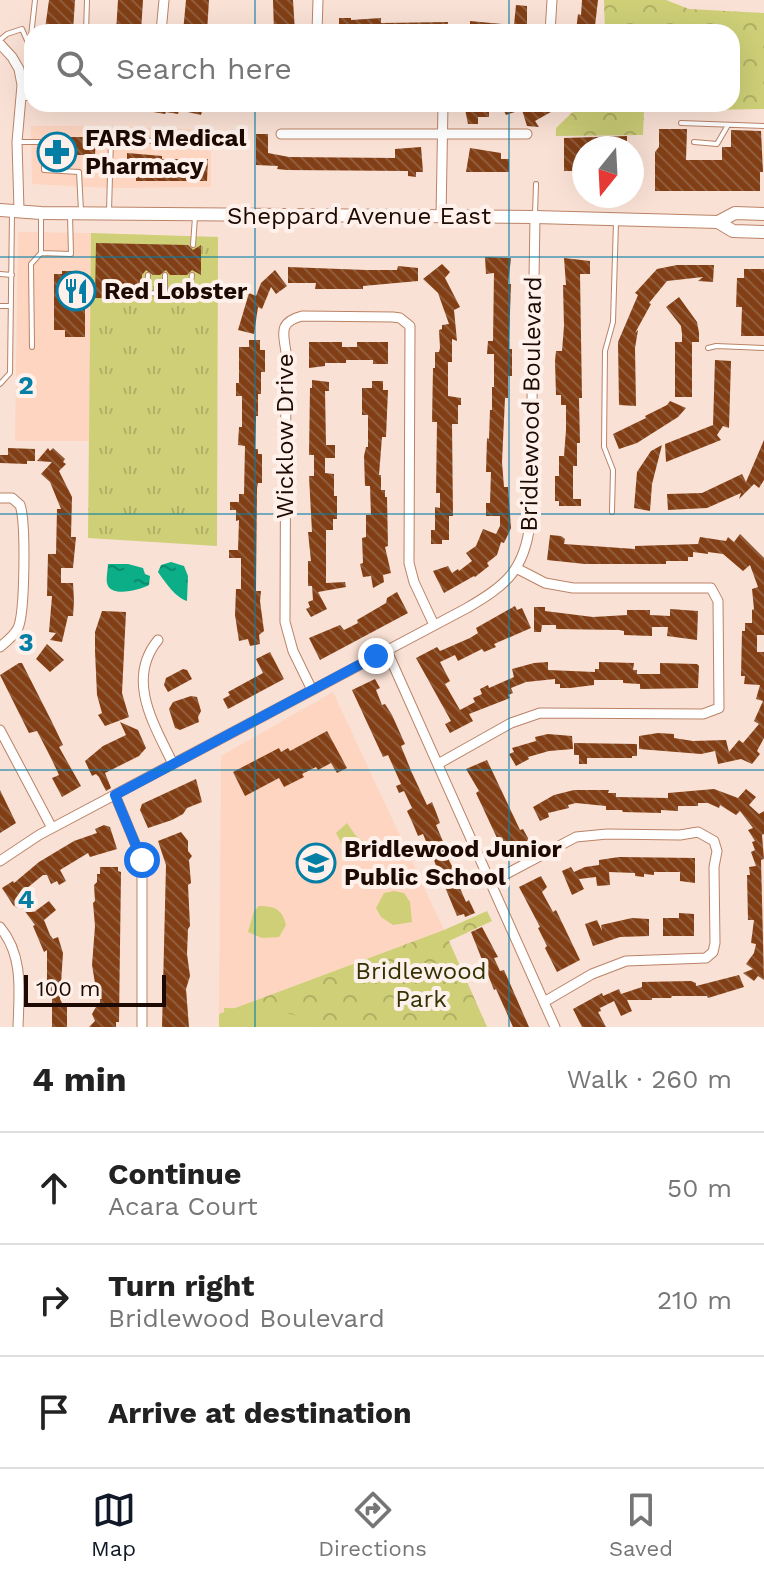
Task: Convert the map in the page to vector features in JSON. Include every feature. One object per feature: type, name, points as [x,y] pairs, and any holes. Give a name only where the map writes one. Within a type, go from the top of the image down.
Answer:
[{"type":"main road","name":"Sheppard Avenue East","points":[[10,210],[41,213],[535,217],[718,222],[735,213],[764,214]]},
{"type":"main road","name":"Sheppard Avenue East","points":[[718,222],[733,231],[764,232]]},
{"type":"street","points":[[162,24],[164,0]]},
{"type":"street","points":[[317,24],[318,0]]},
{"type":"street","points":[[550,24],[552,0]]},
{"type":"street","points":[[0,42],[19,69],[24,87]]},
{"type":"street","points":[[10,210],[17,142],[24,111]]},
{"type":"street","points":[[441,217],[443,112]]},
{"type":"street","points":[[281,134],[527,134]]},
{"type":"street","name":"Bridlewood Boulevard","points":[[518,569],[530,524],[535,217]]},
{"type":"street","name":"Wicklow Drive","points":[[312,690],[293,651],[285,622],[284,333],[290,319],[302,316],[393,317],[410,326],[409,563],[414,582],[434,625]]},
{"type":"street","points":[[0,498],[12,498],[20,505],[23,522],[21,618],[11,637],[0,647]]},
{"type":"street","points":[[0,861],[52,828],[491,594],[518,569],[545,583],[573,588],[711,588],[718,601],[719,708],[703,714],[540,713],[511,723],[438,764]]},
{"type":"street","points":[[158,640],[146,662],[144,695],[148,711],[173,764]]},
{"type":"street","points":[[387,651],[555,1027]]},
{"type":"street","points":[[0,730],[52,828]]},
{"type":"street","points":[[115,795],[142,860],[142,1027]]},
{"type":"street","points":[[491,882],[576,837],[698,832],[714,841],[717,851],[713,952],[706,958],[626,961],[592,974],[544,1002]]},
{"type":"street","points":[[0,927],[15,950],[18,1027]]},
{"type":"lane","points":[[33,24],[34,0]]},
{"type":"lane","points":[[86,24],[87,0]]},
{"type":"lane","points":[[0,42],[7,34],[22,29],[24,34]]},
{"type":"lane","points":[[681,123],[764,126]]},
{"type":"lane","points":[[694,142],[717,144],[728,125]]},
{"type":"lane","points":[[109,213],[111,139],[201,143]]},
{"type":"lane","points":[[17,142],[44,142],[44,170],[79,172],[71,254],[41,253]]},
{"type":"lane","points":[[535,217],[536,184]]},
{"type":"lane","points":[[0,384],[10,373],[10,210]]},
{"type":"lane","points":[[32,347],[31,264],[41,253],[41,213]]},
{"type":"lane","points":[[193,245],[195,214]]},
{"type":"lane","points":[[612,512],[613,470],[604,447],[605,351],[613,322],[616,220]]},
{"type":"lane","points":[[0,274],[12,275]]},
{"type":"lane","points":[[148,275],[147,293],[180,295],[190,292],[192,275]]},
{"type":"lane","points":[[165,275],[165,294]]},
{"type":"lane","points":[[0,306],[11,306]]},
{"type":"lane","points":[[708,348],[764,348]]},
{"type":"shaded area","points":[[31,126],[211,130],[211,187],[109,188],[32,184]]},
{"type":"shaded area","points":[[18,232],[91,233],[89,441],[15,441]]},
{"type":"shaded area","name":"Bridlewood Junior Public School","points":[[333,692],[444,930],[219,1014],[221,756]]},
{"type":"green space","points":[[604,0],[666,0],[689,9],[764,13],[764,109],[740,109],[740,24],[605,24]]},
{"type":"green space","points":[[573,112],[644,112],[643,135],[556,136],[556,128]]},
{"type":"green space","points":[[91,233],[218,237],[217,546],[88,538]]},
{"type":"green space","points":[[347,823],[356,836],[365,842],[357,852],[344,848],[336,833]]},
{"type":"green space","points":[[384,893],[404,893],[410,902],[412,922],[393,925],[381,917],[376,908]]},
{"type":"green space","points":[[259,906],[274,908],[282,915],[286,925],[279,937],[262,938],[248,932],[254,911]]},
{"type":"green space","name":"Bridlewood Park","points":[[487,911],[492,921],[449,941],[487,1027],[219,1027],[219,1014]]},
{"type":"green space","points":[[224,1008],[287,1013],[323,1027],[225,1027]]},
{"type":"water","points":[[171,562],[184,566],[188,576],[187,601],[167,585],[158,572],[161,565]]},
{"type":"water","points":[[108,564],[143,568],[145,574],[150,576],[149,585],[126,592],[114,591],[107,583]]},
{"type":"building","points":[[49,0],[75,0],[73,24],[46,24]]},
{"type":"building","points":[[118,0],[143,0],[142,24],[116,24]]},
{"type":"building","points":[[186,0],[209,0],[208,24],[184,24]]},
{"type":"building","points":[[273,0],[293,0],[294,24],[274,24]]},
{"type":"building","points":[[582,0],[598,0],[595,24],[577,24],[578,14],[581,15]]},
{"type":"building","points":[[516,5],[527,6],[527,24],[514,24]]},
{"type":"building","points":[[339,18],[381,18],[381,23],[448,22],[448,24],[339,24]]},
{"type":"building","points":[[470,21],[503,24],[470,24]]},
{"type":"building","points":[[466,112],[489,112],[489,117],[478,117],[478,124],[468,124]]},
{"type":"building","points":[[523,112],[551,112],[535,121],[539,127],[527,126]]},
{"type":"building","points":[[659,129],[687,129],[686,160],[722,160],[722,147],[731,147],[731,130],[761,131],[763,172],[760,172],[760,191],[655,191],[655,152],[659,147]]},
{"type":"building","points":[[256,134],[268,134],[268,153],[289,157],[395,158],[395,149],[421,147],[423,172],[416,172],[416,177],[408,176],[408,171],[287,170],[277,169],[278,166],[256,165]]},
{"type":"building","points":[[53,137],[96,137],[95,155],[53,155]]},
{"type":"building","points":[[564,138],[572,138],[572,171],[564,171]]},
{"type":"building","points":[[470,148],[501,153],[501,159],[509,159],[509,172],[466,172]]},
{"type":"building","points":[[127,153],[162,156],[162,159],[208,159],[207,181],[136,181],[136,176],[127,176]]},
{"type":"building","points":[[96,243],[188,245],[193,250],[201,245],[201,275],[192,270],[187,275],[170,275],[166,270],[160,275],[153,275],[146,270],[142,275],[141,299],[95,298]]},
{"type":"building","points":[[485,257],[511,258],[508,284],[511,284],[509,349],[512,349],[512,376],[508,376],[508,398],[505,398],[502,462],[504,487],[508,487],[511,528],[504,543],[501,542],[497,555],[487,563],[489,566],[444,593],[433,571],[448,566],[452,573],[459,571],[472,561],[466,553],[476,546],[483,529],[496,534],[500,526],[500,516],[486,516],[486,503],[490,503],[491,472],[486,472],[487,438],[494,387],[494,354],[487,354],[488,341],[493,341],[494,273],[486,274]]},
{"type":"building","points":[[564,258],[590,261],[590,274],[580,274],[582,398],[579,398],[580,443],[577,443],[577,466],[573,466],[573,499],[581,499],[581,506],[559,506],[559,501],[555,501],[555,476],[559,476],[559,456],[564,456],[566,430],[566,405],[561,405],[561,395],[556,395],[555,361],[556,351],[562,351],[563,285],[566,285]]},
{"type":"building","points":[[442,264],[450,272],[445,278],[460,307],[454,310],[457,341],[452,339],[452,362],[448,362],[448,396],[461,398],[461,405],[458,405],[458,424],[452,424],[453,516],[449,516],[449,540],[431,544],[431,530],[435,530],[435,507],[440,508],[440,493],[436,493],[437,422],[432,422],[433,368],[435,352],[439,352],[440,348],[439,330],[442,325],[449,324],[438,293],[423,279]]},
{"type":"building","points":[[677,265],[714,265],[713,282],[698,281],[703,277],[667,281],[649,303],[635,333],[638,330],[635,348],[636,406],[619,405],[618,342],[638,295],[635,293],[657,269]]},
{"type":"building","points":[[398,266],[418,268],[418,281],[363,286],[363,289],[315,289],[316,283],[288,283],[288,267],[397,270]]},
{"type":"building","points":[[744,269],[764,269],[764,336],[741,336],[742,307],[736,307],[737,278],[744,278]]},
{"type":"building","points":[[275,270],[287,286],[276,294],[271,287],[262,309],[258,307],[254,334],[238,330],[249,293],[256,296],[261,283]]},
{"type":"building","points":[[62,271],[80,271],[80,294],[85,294],[85,337],[65,337],[65,330],[54,330],[54,274],[62,274]]},
{"type":"building","points":[[679,297],[697,322],[699,333],[699,342],[692,342],[692,397],[675,397],[675,342],[682,342],[682,334],[681,326],[666,307]]},
{"type":"building","points":[[249,340],[260,340],[260,350],[265,350],[265,372],[261,372],[261,394],[258,394],[255,449],[262,454],[262,483],[258,483],[257,488],[256,591],[261,591],[264,631],[259,635],[260,644],[250,646],[248,639],[239,641],[235,615],[236,589],[241,589],[241,558],[229,558],[229,550],[238,550],[239,520],[236,521],[236,510],[230,510],[230,502],[239,502],[239,494],[244,494],[245,446],[238,445],[239,427],[242,427],[242,396],[236,396],[239,347],[249,347]]},
{"type":"building","points":[[309,342],[342,342],[342,347],[357,347],[357,342],[388,342],[388,364],[373,364],[373,360],[346,360],[346,363],[325,363],[325,366],[309,368]]},
{"type":"building","points":[[715,360],[731,361],[729,428],[723,426],[717,435],[721,440],[666,462],[665,444],[713,425]]},
{"type":"building","points":[[312,380],[329,382],[329,391],[325,391],[326,445],[335,445],[335,458],[325,458],[325,473],[334,474],[334,496],[337,496],[337,519],[333,519],[333,530],[326,530],[326,583],[345,582],[346,587],[318,592],[327,609],[311,617],[306,609],[310,607],[308,602],[313,600],[312,586],[308,586],[308,561],[311,561],[308,532],[312,532],[309,476],[314,476],[314,455],[309,455]]},
{"type":"building","points":[[372,381],[383,381],[383,390],[388,390],[386,437],[382,437],[379,475],[381,490],[385,490],[387,497],[388,546],[385,547],[391,573],[383,575],[384,582],[373,588],[371,576],[363,577],[360,564],[363,563],[362,538],[366,537],[366,515],[371,515],[370,486],[365,486],[364,456],[368,447],[368,415],[362,415],[362,388],[372,388]]},
{"type":"building","points":[[670,401],[686,408],[678,417],[637,443],[619,449],[613,434],[646,418]]},
{"type":"building","points":[[764,440],[764,480],[759,488],[754,484],[739,499],[741,493],[707,508],[668,510],[667,494],[702,493],[742,474],[746,482]]},
{"type":"building","points":[[662,445],[652,484],[650,511],[634,508],[637,472],[651,451]]},
{"type":"building","points":[[8,448],[35,449],[35,461],[27,461],[27,464],[0,463],[0,455],[8,455]]},
{"type":"building","points":[[48,448],[50,451],[53,448],[65,459],[63,462],[66,464],[59,471],[72,497],[71,537],[76,537],[73,568],[61,568],[61,583],[73,583],[74,601],[73,616],[68,616],[62,642],[50,640],[56,633],[49,632],[52,596],[47,596],[48,554],[56,554],[57,509],[61,509],[50,482],[41,474],[52,462],[37,461]]},
{"type":"building","points":[[740,534],[764,558],[764,635],[757,635],[757,652],[764,652],[764,738],[757,751],[760,754],[752,764],[741,759],[718,764],[715,751],[701,754],[639,749],[639,736],[658,733],[674,734],[674,738],[693,741],[726,740],[729,752],[739,740],[743,743],[759,724],[754,721],[763,701],[756,699],[760,685],[744,684],[745,676],[741,676],[742,631],[745,631],[745,623],[752,623],[752,589],[758,587],[750,565],[743,571],[723,554],[708,552],[693,552],[693,557],[688,557],[688,561],[666,561],[666,564],[585,564],[547,560],[550,535],[561,536],[565,539],[564,544],[635,549],[635,546],[698,544],[700,537],[726,541],[728,537],[734,542]]},
{"type":"building","points":[[397,592],[408,613],[320,660],[309,638],[340,625],[344,630],[358,623],[357,620],[386,603],[387,598]]},
{"type":"building","points":[[515,606],[517,610],[522,608],[531,628],[494,644],[496,647],[484,652],[482,649],[458,661],[455,655],[440,662],[450,681],[445,684],[460,710],[475,702],[473,698],[482,694],[480,689],[514,677],[512,669],[534,663],[548,662],[548,670],[595,672],[599,669],[599,662],[634,663],[633,670],[637,670],[637,674],[660,674],[660,663],[697,664],[698,688],[640,689],[640,684],[623,683],[623,680],[594,680],[594,685],[570,688],[560,688],[560,684],[555,684],[555,679],[526,682],[511,688],[513,693],[508,695],[510,698],[469,714],[473,721],[450,733],[445,724],[451,721],[416,658],[437,647],[440,651],[470,638],[478,633],[476,628]]},
{"type":"building","points":[[534,607],[593,617],[627,615],[627,610],[650,610],[650,615],[670,616],[670,609],[698,611],[697,640],[667,636],[668,627],[652,627],[652,636],[624,635],[624,631],[619,630],[556,629],[556,625],[542,625],[541,632],[534,632]]},
{"type":"building","points":[[102,611],[126,612],[122,693],[129,717],[105,726],[98,715],[102,713],[97,695],[95,651],[95,632]]},
{"type":"building","points":[[47,644],[64,660],[50,672],[36,659]]},
{"type":"building","points":[[270,652],[284,679],[228,709],[223,699],[230,695],[228,692],[263,673],[256,659]]},
{"type":"building","points":[[22,663],[52,722],[63,745],[59,747],[81,786],[62,797],[52,778],[59,775],[50,756],[37,731],[29,733],[0,675]]},
{"type":"building","points":[[183,669],[192,679],[168,692],[164,685],[166,678]]},
{"type":"building","points":[[375,679],[380,688],[376,690],[382,705],[385,704],[392,715],[405,744],[401,746],[412,773],[427,805],[432,802],[436,812],[440,823],[436,825],[445,846],[442,847],[463,887],[460,888],[466,902],[469,900],[475,913],[457,916],[423,834],[418,836],[407,811],[412,808],[404,791],[399,793],[396,786],[401,784],[388,755],[383,757],[352,690]]},
{"type":"building","points":[[197,697],[201,711],[199,722],[180,730],[175,728],[169,709],[173,702]]},
{"type":"building","points":[[120,722],[138,730],[146,748],[139,756],[105,773],[111,788],[106,791],[99,777],[96,774],[92,776],[85,761],[103,746],[126,735]]},
{"type":"building","points":[[327,731],[347,768],[337,773],[331,763],[318,770],[316,767],[284,787],[279,778],[245,796],[233,772],[279,748],[281,752],[288,748],[290,751]]},
{"type":"building","points":[[548,734],[572,736],[573,749],[528,757],[516,766],[509,754],[514,752],[512,748]]},
{"type":"building","points":[[574,743],[637,744],[637,756],[587,758],[587,764],[579,764],[579,755],[574,755]]},
{"type":"building","points":[[487,760],[520,830],[523,829],[529,840],[504,853],[476,793],[479,791],[466,769]]},
{"type":"building","points":[[196,779],[202,802],[187,808],[172,820],[148,828],[140,810],[142,804]]},
{"type":"building","points":[[714,789],[738,798],[746,789],[756,797],[749,805],[759,814],[764,811],[764,859],[761,860],[764,980],[758,976],[754,981],[743,973],[753,969],[746,964],[756,944],[751,943],[754,920],[748,920],[747,875],[750,875],[749,867],[756,866],[751,852],[755,850],[752,842],[755,841],[748,830],[753,828],[740,811],[736,815],[720,805],[719,808],[698,803],[698,806],[678,806],[678,811],[623,812],[606,810],[606,806],[576,803],[548,813],[549,817],[540,821],[533,807],[554,795],[574,790],[609,790],[608,793],[616,793],[616,797],[668,798],[668,793]]},
{"type":"building","points":[[0,790],[16,823],[0,833]]},
{"type":"building","points":[[104,825],[110,827],[117,849],[90,857],[88,853],[60,870],[66,881],[59,885],[57,881],[51,884],[47,875],[43,875],[21,893],[34,912],[49,901],[56,910],[44,920],[53,939],[58,937],[63,953],[60,999],[62,1003],[67,1003],[67,1027],[52,1027],[52,996],[47,992],[47,950],[44,952],[35,925],[21,906],[17,908],[13,905],[2,888],[74,841],[97,833],[95,829]]},
{"type":"building","points":[[181,832],[188,841],[188,851],[192,856],[189,860],[191,883],[188,885],[190,926],[187,954],[190,976],[186,989],[189,1027],[162,1027],[166,865],[158,841]]},
{"type":"building","points":[[619,857],[695,858],[695,883],[680,881],[680,872],[654,872],[654,875],[644,874],[644,877],[635,876],[635,873],[609,872],[610,885],[597,886],[596,877],[579,879],[584,889],[572,895],[562,871],[571,867],[574,872],[599,865],[599,860]]},
{"type":"building","points":[[100,867],[118,867],[121,872],[119,1022],[116,1022],[116,1027],[89,1027],[95,1021],[92,1014],[96,1007],[100,1007],[100,990],[96,989],[92,965],[94,885]]},
{"type":"building","points":[[541,876],[547,887],[542,892],[553,912],[556,910],[580,960],[557,972],[545,948],[547,946],[540,927],[519,887]]},
{"type":"building","points":[[679,913],[694,914],[694,936],[663,936],[663,918],[679,918]]},
{"type":"building","points":[[632,918],[649,919],[649,936],[620,937],[593,946],[585,924],[597,920],[602,931],[601,925]]},
{"type":"building","points":[[482,927],[498,957],[494,958],[500,971],[504,970],[529,1027],[513,1027],[494,990],[471,932]]},
{"type":"building","points":[[739,975],[744,987],[708,998],[672,996],[627,1000],[632,1011],[621,1016],[614,1001],[598,1012],[606,1027],[582,1027],[573,1009],[602,993],[603,996],[619,989],[621,994],[642,987],[642,982],[691,981],[696,986]]},
{"type":"place","name":"FARS Medical Pharmacy","points":[[57,152]]},
{"type":"place","name":"Red Lobster","points":[[76,291]]},
{"type":"place","name":"Bridlewood Junior Public School","points":[[316,863]]},
{"type":"route","points":[[142,860],[115,795],[376,656]]}]
